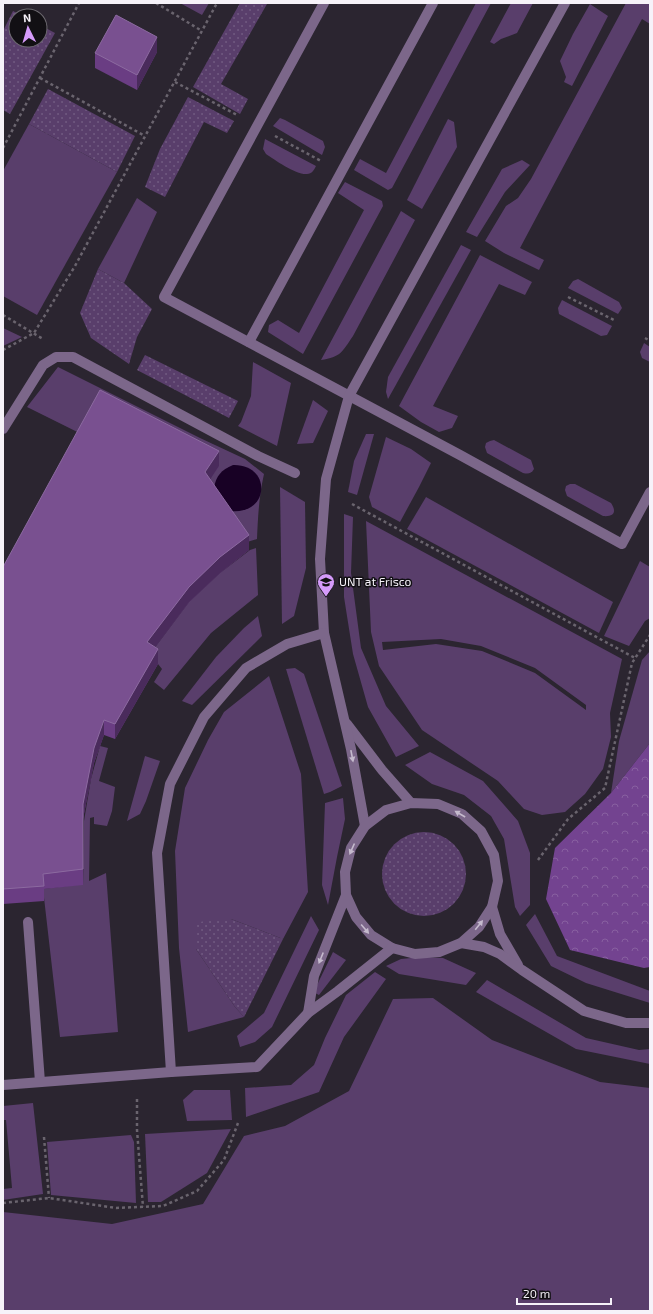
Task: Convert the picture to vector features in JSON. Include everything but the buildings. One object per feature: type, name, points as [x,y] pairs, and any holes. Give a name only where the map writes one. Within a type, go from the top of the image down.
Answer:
[{"type":"street","points":[[324,3],[164,297],[460,455],[622,544],[650,492]]},
{"type":"street","points":[[249,342],[433,3]]},
{"type":"street","points":[[365,826],[351,749],[324,633],[320,559],[326,479],[349,396],[565,3]]},
{"type":"street","points":[[3,430],[43,365],[56,357],[73,357],[251,453],[295,473]]},
{"type":"street","points":[[170,1072],[157,853],[170,784],[204,717],[246,668],[287,644],[324,633]]},
{"type":"street","points":[[343,718],[362,746],[412,803]]},
{"type":"street","points":[[412,803],[438,804],[462,814],[481,832],[494,855],[498,881],[492,907],[479,927],[461,943],[439,952],[415,954],[392,948],[371,935],[356,918],[346,895],[345,872],[351,848],[365,826],[386,810],[412,803]]},
{"type":"street","points":[[308,1013],[314,976],[346,895]]},
{"type":"street","points":[[492,907],[500,934],[522,970]]},
{"type":"street","points":[[28,922],[40,1082]]},
{"type":"street","points":[[461,943],[484,947],[500,954],[584,1011],[626,1023],[650,1023]]},
{"type":"street","points":[[3,1085],[257,1067],[308,1013],[392,948]]},
{"type":"path","points":[[3,148],[79,3]]},
{"type":"path","points":[[156,3],[202,31]]},
{"type":"path","points":[[3,350],[34,333],[76,266],[217,3]]},
{"type":"path","points":[[40,78],[145,136]]},
{"type":"path","points":[[174,82],[237,115]]},
{"type":"path","points":[[272,135],[321,161]]},
{"type":"path","points":[[568,297],[616,321]]},
{"type":"path","points":[[3,314],[73,357]]},
{"type":"path","points":[[645,338],[650,341]]},
{"type":"path","points":[[352,504],[635,658]]},
{"type":"path","points":[[538,860],[568,819],[606,788],[632,663],[650,635]]},
{"type":"path","points":[[136,1099],[143,1207]]},
{"type":"path","points":[[3,1203],[49,1198],[116,1208],[163,1206],[197,1191],[224,1160],[238,1123]]},
{"type":"path","points":[[44,1137],[49,1198]]},
{"type":"shaded area","points":[[180,3],[209,3],[202,15]]},
{"type":"shaded area","points":[[240,3],[267,4],[221,84],[248,99],[240,114],[193,87]]},
{"type":"shaded area","points":[[476,3],[491,3],[392,188],[388,190],[354,170],[360,159],[386,173]]},
{"type":"shaded area","points":[[511,3],[533,3],[517,33],[501,39],[494,44],[490,42]]},
{"type":"shaded area","points":[[626,3],[650,4],[650,24],[642,19],[520,248],[544,260],[539,270],[504,253],[485,241],[506,206],[518,198],[531,179]]},
{"type":"shaded area","points":[[590,4],[608,16],[572,86],[564,82],[566,77],[560,61]]},
{"type":"shaded area","points":[[8,21],[8,48],[47,48],[10,114],[3,110],[3,31]]},
{"type":"shaded area","points":[[48,29],[55,33],[48,46]]},
{"type":"shaded area","points":[[48,89],[135,136],[117,172],[29,124]]},
{"type":"shaded area","points":[[188,97],[234,121],[227,133],[204,122],[165,197],[145,187],[160,149]]},
{"type":"shaded area","points":[[280,118],[323,141],[325,147],[322,155],[273,126]]},
{"type":"shaded area","points":[[448,119],[454,122],[457,147],[422,209],[407,200]]},
{"type":"shaded area","points":[[29,124],[117,172],[37,315],[3,296],[3,171]]},
{"type":"shaded area","points":[[265,139],[316,166],[313,172],[302,174],[292,170],[266,154],[263,149]]},
{"type":"shaded area","points":[[522,160],[530,165],[505,192],[477,237],[466,232],[502,169]]},
{"type":"shaded area","points":[[345,182],[382,201],[383,206],[303,354],[268,332],[269,325],[278,320],[299,333],[364,210],[338,193]]},
{"type":"shaded area","points":[[137,198],[157,212],[124,283],[98,269]]},
{"type":"shaded area","points":[[401,211],[415,220],[353,336],[340,353],[328,359],[321,360]]},
{"type":"shaded area","points":[[461,245],[471,250],[388,399],[386,392],[388,377]]},
{"type":"shaded area","points":[[480,255],[532,282],[525,295],[499,284],[433,406],[458,416],[452,428],[439,432],[421,422],[399,406]]},
{"type":"shaded area","points":[[98,269],[124,283],[152,309],[137,337],[129,364],[91,338],[80,313]]},
{"type":"shaded area","points":[[578,279],[619,302],[622,308],[618,314],[568,288],[573,281]]},
{"type":"shaded area","points":[[562,300],[612,326],[607,335],[601,336],[559,314],[558,308]]},
{"type":"shaded area","points":[[3,328],[22,337],[3,346]]},
{"type":"shaded area","points":[[644,343],[650,347],[650,362],[642,358],[640,352]]},
{"type":"shaded area","points":[[145,355],[238,401],[229,418],[137,370]]},
{"type":"shaded area","points":[[253,362],[291,383],[277,446],[238,426],[251,396]]},
{"type":"shaded area","points":[[58,367],[245,459],[264,474],[258,514],[257,539],[244,543],[193,507],[218,466],[170,478],[27,407]]},
{"type":"shaded area","points":[[313,400],[328,411],[313,443],[297,444]]},
{"type":"shaded area","points":[[366,434],[374,434],[357,495],[348,492],[354,461]]},
{"type":"shaded area","points":[[386,437],[411,449],[431,463],[400,522],[372,507],[369,497]]},
{"type":"shaded area","points":[[494,440],[531,460],[534,469],[533,471],[526,474],[523,473],[487,453],[485,447],[486,443]]},
{"type":"shaded area","points":[[233,465],[246,467],[255,472],[260,480],[261,489],[259,498],[253,505],[244,510],[231,511],[214,488],[216,480],[220,474],[225,469]]},
{"type":"shaded area","points":[[575,484],[611,503],[614,509],[612,515],[603,516],[567,496],[565,490],[566,486]]},
{"type":"shaded area","points":[[280,487],[305,502],[306,568],[294,616],[282,624]]},
{"type":"shaded area","points":[[426,497],[613,602],[599,633],[407,529]]},
{"type":"shaded area","points":[[344,514],[353,517],[351,573],[361,648],[386,706],[419,746],[396,757],[368,707],[353,654],[344,597]]},
{"type":"shaded area","points":[[366,521],[622,659],[610,713],[611,737],[603,769],[585,794],[565,812],[542,815],[524,809],[498,781],[422,730],[379,666],[371,632]],"holes":[[[441,639],[481,646],[535,668],[586,705],[586,710],[535,673],[482,651],[436,644],[383,650],[382,642]]]},
{"type":"shaded area","points":[[256,548],[258,595],[211,633],[164,690],[154,682],[162,669],[158,664],[147,658],[189,602],[220,573],[250,550]]},
{"type":"shaded area","points":[[640,561],[650,567],[650,618],[645,621],[629,646],[604,636]]},
{"type":"shaded area","points":[[258,616],[262,636],[192,705],[182,701],[216,657]]},
{"type":"shaded area","points":[[650,651],[650,743],[611,793],[619,741],[642,660]]},
{"type":"shaded area","points":[[295,668],[304,674],[342,786],[324,794],[286,669]]},
{"type":"shaded area","points":[[269,676],[301,774],[308,892],[283,939],[231,919],[196,949],[235,1007],[244,1017],[188,1032],[179,948],[175,851],[185,788],[208,740],[224,712]]},
{"type":"shaded area","points":[[100,746],[108,748],[99,781],[115,787],[112,811],[107,826],[94,824],[94,817],[90,818],[89,881],[106,873],[118,1032],[60,1037],[43,889],[83,884],[84,821],[91,779]]},
{"type":"shaded area","points":[[430,752],[483,781],[518,821],[530,853],[530,905],[520,916],[515,907],[504,839],[491,816],[464,795],[432,784],[405,765]]},
{"type":"shaded area","points":[[145,756],[160,761],[140,814],[127,821]]},
{"type":"shaded area","points":[[343,798],[345,819],[328,905],[322,885],[325,803]]},
{"type":"shaded area","points":[[424,832],[440,835],[454,844],[463,858],[466,874],[463,890],[454,904],[440,913],[424,916],[408,913],[394,904],[385,890],[382,874],[385,858],[394,844],[408,835]]},
{"type":"shaded area","points":[[535,914],[557,956],[650,991],[650,1003],[586,983],[551,966],[526,925]]},
{"type":"shaded area","points":[[311,916],[319,930],[272,1027],[255,1042],[240,1047],[237,1036],[264,1013]]},
{"type":"shaded area","points":[[231,919],[283,939],[244,1017],[235,1007],[196,949],[195,923],[210,920]]},
{"type":"shaded area","points":[[333,952],[346,960],[319,995],[315,993],[317,985]]},
{"type":"shaded area","points":[[421,957],[443,958],[476,973],[466,985],[399,974],[386,966],[401,959]]},
{"type":"shaded area","points":[[375,972],[386,979],[344,1037],[319,1092],[246,1117],[245,1088],[291,1085],[314,1065],[325,1038],[346,995]]},
{"type":"shaded area","points":[[487,980],[586,1038],[639,1050],[650,1049],[650,1064],[576,1049],[476,992]]},
{"type":"shaded area","points":[[433,998],[492,1040],[600,1082],[650,1088],[650,1311],[3,1311],[3,1212],[112,1224],[203,1204],[244,1136],[285,1126],[349,1091],[393,999]]},
{"type":"shaded area","points":[[194,1090],[230,1090],[232,1120],[187,1121],[183,1100]]},
{"type":"shaded area","points":[[33,1103],[43,1194],[3,1200],[3,1189],[12,1188],[6,1120],[3,1120],[3,1106]]},
{"type":"shaded area","points":[[231,1129],[207,1173],[161,1202],[148,1202],[145,1134]]},
{"type":"shaded area","points":[[131,1135],[134,1142],[136,1203],[51,1195],[47,1142]]},
{"type":"green space","points":[[650,743],[650,967],[644,968],[570,950],[546,899],[555,848],[611,793]]},
{"type":"place","name":"UNT at Frisco","points":[[326,597]]}]
